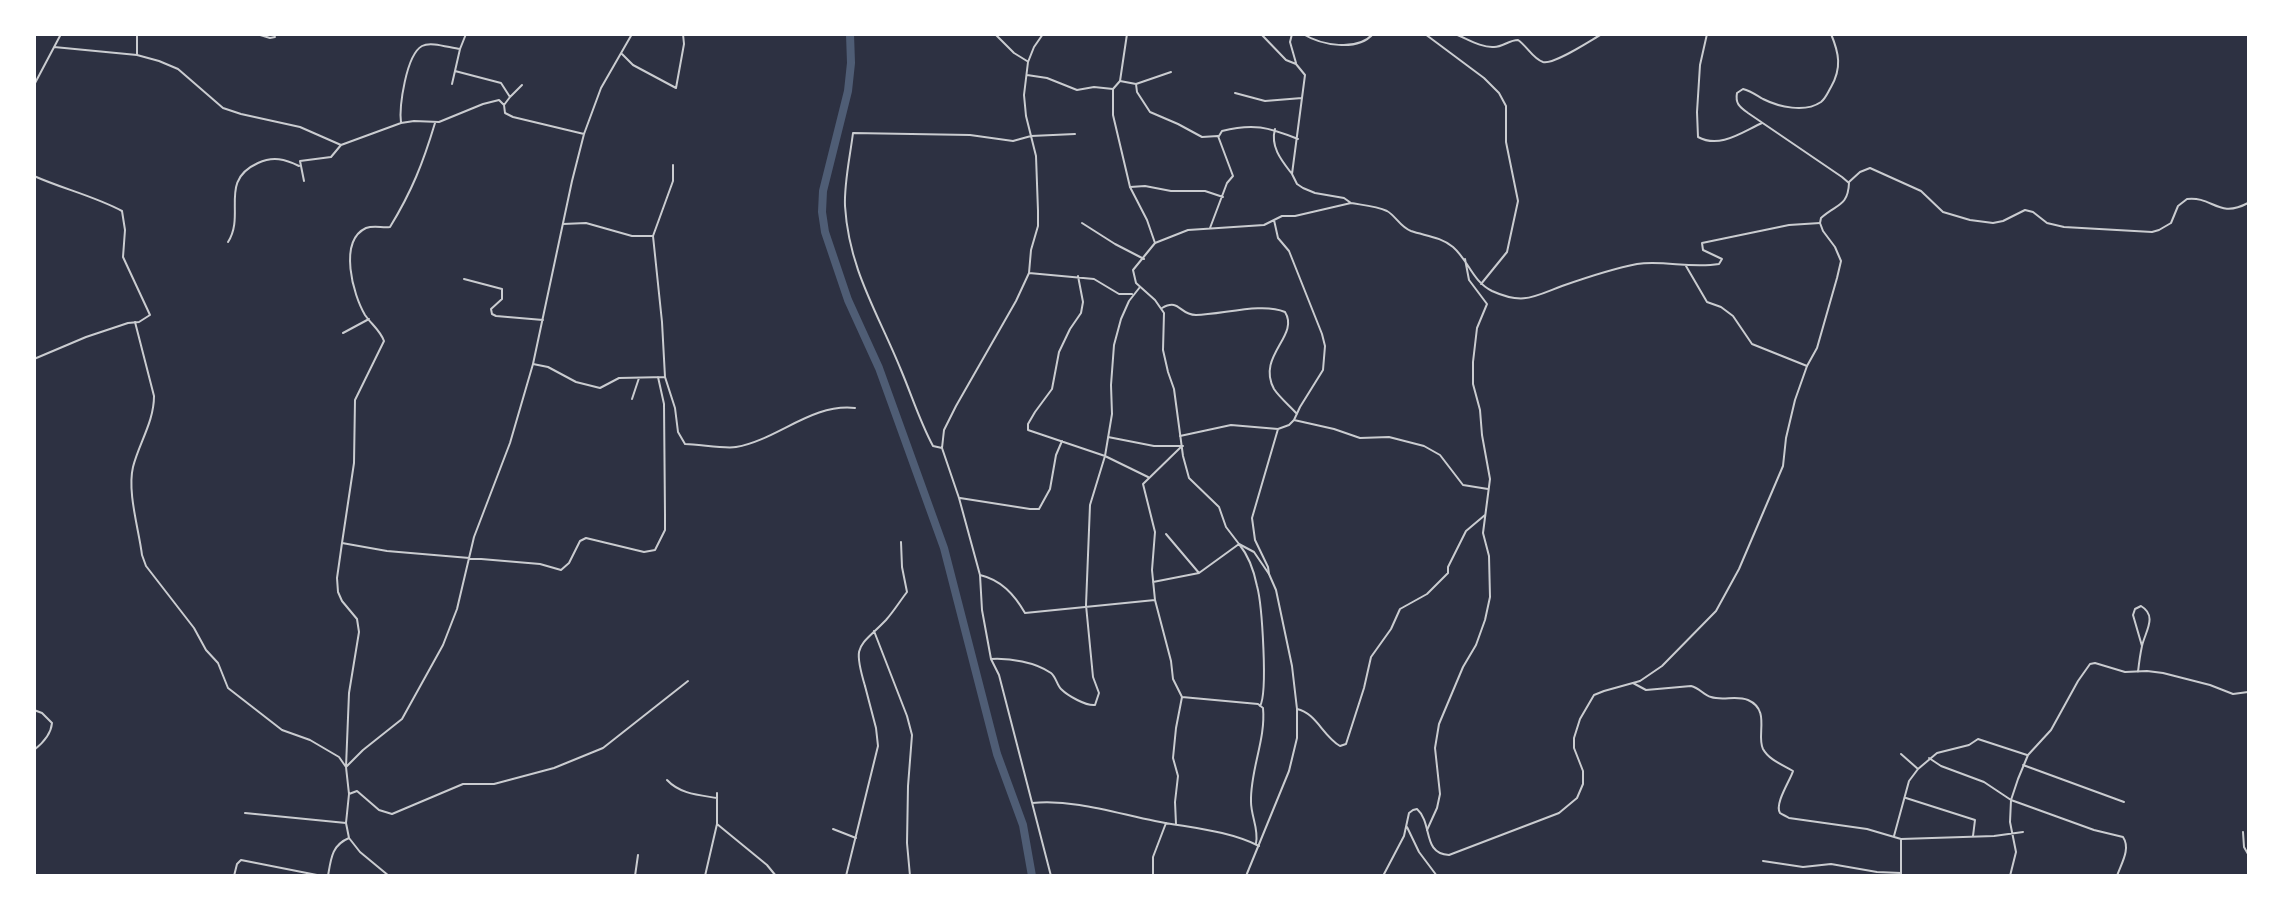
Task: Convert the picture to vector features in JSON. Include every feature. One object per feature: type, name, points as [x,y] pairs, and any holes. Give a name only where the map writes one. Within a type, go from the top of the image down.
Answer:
[{"type":"street","points":[[34,85],[61,34]]},
{"type":"street","points":[[137,34],[137,55]]},
{"type":"street","points":[[256,34],[275,37]]},
{"type":"street","points":[[452,84],[466,34]]},
{"type":"street","points":[[346,767],[363,750],[402,719],[442,645],[457,609],[468,558],[510,443],[533,364],[584,134],[601,88],[632,34]]},
{"type":"street","points":[[622,54],[633,64],[676,88],[684,44],[683,34]]},
{"type":"street","points":[[1043,34],[1028,62],[1024,95],[1026,116],[1036,156],[1038,219],[1031,250],[1029,273],[944,430],[942,448],[959,498],[980,575],[982,610],[991,659],[999,675],[1051,876]]},
{"type":"street","points":[[1126,34],[1120,81],[1113,89],[1113,115],[1130,187],[1147,220],[1155,243]]},
{"type":"street","points":[[1261,34],[1286,60],[1296,64]]},
{"type":"street","points":[[1292,34],[1290,42],[1296,64],[1305,75],[1292,174]]},
{"type":"street","points":[[1303,34],[1320,41],[1350,45],[1368,40],[1373,34]]},
{"type":"street","points":[[1425,34],[1484,78],[1499,93],[1506,106],[1506,142],[1518,201],[1507,252],[1481,284]]},
{"type":"street","points":[[1455,34],[1490,47],[1498,47],[1518,40],[1539,59],[1547,62],[1560,58],[1602,34]]},
{"type":"street","points":[[1707,34],[1700,65],[1698,137],[1714,141],[1735,138],[1762,123]]},
{"type":"street","points":[[1831,34],[1840,63],[1834,83],[1820,104],[1809,108],[1794,108],[1775,104],[1743,89],[1737,93],[1736,99],[1739,106],[1849,183]]},
{"type":"street","points":[[996,35],[1014,53],[1028,62]]},
{"type":"street","points":[[401,123],[399,108],[413,57],[420,46],[428,44],[460,49]]},
{"type":"street","points":[[54,47],[137,55],[178,69],[223,108],[300,127],[341,145]]},
{"type":"street","points":[[455,71],[501,83],[510,97]]},
{"type":"street","points":[[1120,81],[1136,84],[1171,72]]},
{"type":"street","points":[[1027,75],[1047,78],[1077,90],[1094,87],[1113,89]]},
{"type":"street","points":[[1136,84],[1137,92],[1150,112],[1202,137],[1218,136],[1222,131],[1244,126],[1275,129],[1298,139]]},
{"type":"street","points":[[504,105],[522,85]]},
{"type":"street","points":[[1235,93],[1265,100],[1302,98]]},
{"type":"street","points":[[304,181],[299,166],[300,161],[331,157],[341,145],[401,123],[414,121],[435,123],[483,104],[500,100],[504,105],[505,113],[513,117],[584,134]]},
{"type":"street","points":[[389,876],[360,852],[349,838],[346,823],[349,794],[346,767],[349,693],[359,632],[357,620],[338,592],[337,578],[354,463],[356,400],[384,341],[358,298],[350,275],[350,259],[357,236],[365,229],[375,226],[390,227],[409,196],[421,170],[435,123]]},
{"type":"street","points":[[1275,129],[1274,145],[1297,184],[1315,193],[1344,198],[1351,203],[1387,211],[1408,230],[1446,242],[1465,259],[1475,279],[1502,295],[1531,298],[1562,286],[1636,264],[1716,265],[1722,262],[1722,259],[1703,250],[1701,246],[1706,242],[1789,225],[1820,223]]},
{"type":"street","points":[[942,448],[933,446],[919,420],[901,370],[866,295],[854,262],[845,205],[853,133],[970,135],[1013,141],[1031,136],[1075,134]]},
{"type":"street","points":[[1210,228],[1227,183],[1233,176],[1218,136]]},
{"type":"street","points":[[228,242],[234,220],[235,186],[242,174],[255,164],[275,158],[285,159],[299,166]]},
{"type":"street","points":[[673,165],[673,180],[653,236],[665,377],[675,408],[678,432],[685,444],[736,447],[761,440],[822,411],[842,407],[855,408]]},
{"type":"street","points":[[1820,223],[1824,215],[1845,200],[1849,194],[1849,183],[1860,172],[1870,168],[1922,191],[1936,206],[1951,215],[1970,220],[1998,222],[2025,210],[2033,212],[2052,224],[2114,231],[2159,230],[2170,223],[2181,203],[2187,199],[2229,210],[2248,203]]},
{"type":"street","points":[[34,176],[59,188],[107,203],[122,212],[125,230],[123,257],[150,315],[86,337],[34,359]]},
{"type":"street","points":[[1130,187],[1145,186],[1171,191],[1205,191],[1223,197]]},
{"type":"street","points":[[1260,706],[1263,700],[1264,682],[1258,588],[1252,569],[1239,544],[1226,526],[1219,507],[1190,478],[1180,436],[1174,389],[1163,350],[1164,313],[1162,308],[1136,283],[1133,270],[1155,243],[1188,230],[1264,225],[1282,216],[1295,216],[1351,203]]},
{"type":"street","points":[[1274,220],[1278,238],[1289,251],[1323,334],[1325,346],[1323,370],[1294,420]]},
{"type":"street","points":[[563,224],[586,223],[632,236],[653,236]]},
{"type":"street","points":[[1082,223],[1144,259]]},
{"type":"street","points":[[1383,876],[1407,827],[1409,813],[1415,809],[1424,816],[1430,844],[1442,855],[1454,854],[1559,813],[1570,806],[1578,798],[1583,784],[1582,771],[1574,748],[1574,738],[1580,719],[1594,695],[1604,690],[1633,683],[1654,673],[1672,658],[1723,601],[1780,475],[1794,405],[1807,366],[1817,348],[1841,261],[1820,223]]},
{"type":"street","points":[[1427,830],[1437,808],[1440,794],[1436,748],[1439,724],[1463,667],[1476,645],[1489,606],[1489,556],[1483,533],[1490,479],[1480,410],[1473,384],[1477,328],[1487,304],[1469,280],[1465,259]]},
{"type":"street","points":[[1686,266],[1707,302],[1721,307],[1733,316],[1752,344],[1807,366]]},
{"type":"street","points":[[1029,273],[1094,279],[1119,294],[1133,294]]},
{"type":"street","points":[[1078,276],[1083,302],[1082,313],[1070,329],[1059,352],[1052,389],[1028,424],[1028,430],[1105,456],[1148,477]]},
{"type":"street","points":[[464,279],[502,289],[502,299],[491,309],[495,316],[543,320]]},
{"type":"street","points":[[991,659],[1009,658],[1048,672],[1054,675],[1062,690],[1091,706],[1095,705],[1099,693],[1094,677],[1086,605],[1090,505],[1105,456],[1112,414],[1111,385],[1114,345],[1121,318],[1133,294],[1140,286]]},
{"type":"street","points":[[1162,308],[1175,304],[1190,315],[1256,309],[1285,312],[1288,321],[1287,329],[1270,363],[1270,374],[1274,389],[1296,414]]},
{"type":"street","points":[[343,333],[369,319]]},
{"type":"street","points":[[135,322],[154,396],[154,407],[133,467],[132,480],[142,555],[146,566],[194,628],[206,650],[218,663],[228,688],[282,730],[310,740],[339,757],[346,767]]},
{"type":"street","points":[[533,364],[548,367],[576,382],[600,388],[619,378],[665,377]]},
{"type":"street","points":[[342,543],[387,551],[540,564],[561,570],[569,563],[580,541],[586,538],[644,552],[655,550],[665,530],[664,404],[658,377]]},
{"type":"street","points":[[632,399],[639,378]]},
{"type":"street","points":[[1180,436],[1231,425],[1278,429],[1294,420],[1328,427],[1360,438],[1389,437],[1424,446],[1440,455],[1463,485],[1488,489]]},
{"type":"street","points":[[1269,574],[1255,540],[1252,518],[1278,429]]},
{"type":"street","points":[[1108,437],[1154,446],[1183,446]]},
{"type":"street","points":[[959,498],[1039,509],[1050,489],[1056,455],[1062,441]]},
{"type":"street","points":[[1176,824],[1175,802],[1178,776],[1173,758],[1182,697],[1173,679],[1171,661],[1155,600],[1152,582],[1155,532],[1143,484],[1183,446]]},
{"type":"street","points":[[1297,709],[1311,716],[1334,742],[1340,746],[1347,744],[1366,682],[1371,657],[1391,629],[1400,609],[1427,594],[1448,573],[1448,567],[1466,531],[1486,514]]},
{"type":"street","points":[[1166,534],[1199,573]]},
{"type":"street","points":[[846,876],[878,746],[876,728],[858,655],[865,639],[888,618],[907,592],[902,567],[901,542]]},
{"type":"street","points":[[1239,544],[1254,552],[1269,574],[1276,590],[1292,666],[1297,709],[1297,738],[1289,771],[1246,876]]},
{"type":"street","points":[[1152,582],[1199,573],[1239,544]]},
{"type":"street","points":[[980,575],[992,578],[1008,589],[1025,613],[1086,605],[1155,600]]},
{"type":"street","points":[[2138,672],[2150,616],[2141,606],[2133,615],[2142,646]]},
{"type":"street","points":[[874,631],[908,716],[912,735],[907,843],[910,876]]},
{"type":"street","points":[[2010,876],[2016,852],[2016,844],[2011,835],[2011,800],[2023,765],[2028,755],[2051,730],[2090,664],[2096,663],[2125,672],[2163,673],[2232,694],[2248,692]]},
{"type":"street","points":[[349,794],[357,791],[379,810],[392,814],[463,784],[495,784],[554,768],[603,748],[688,681]]},
{"type":"street","points":[[1633,683],[1646,690],[1697,687],[1712,698],[1736,697],[1757,706],[1763,732],[1761,746],[1772,759],[1793,771],[1784,788],[1779,808],[1781,813],[1789,818],[1867,828],[1901,839],[2011,835],[2023,832]]},
{"type":"street","points":[[1182,697],[1243,702],[1260,706]]},
{"type":"street","points":[[1257,845],[1251,801],[1263,732],[1263,712],[1260,706]]},
{"type":"street","points":[[34,710],[42,713],[52,723],[51,730],[44,741],[34,750]]},
{"type":"street","points":[[1894,836],[1909,781],[1929,758],[1944,749],[1969,745],[1978,739],[2028,755]]},
{"type":"street","points":[[1901,754],[1918,769]]},
{"type":"street","points":[[1929,758],[1941,766],[1984,782],[2011,800],[2094,830],[2123,837],[2127,843],[2127,850],[2117,876]]},
{"type":"street","points":[[2023,765],[2124,802]]},
{"type":"street","points":[[667,780],[673,787],[688,793],[717,796],[717,824],[705,876]]},
{"type":"street","points":[[1905,797],[1976,820],[1973,836]]},
{"type":"street","points":[[1032,802],[1067,802],[1166,823],[1203,828],[1257,845]]},
{"type":"street","points":[[244,813],[346,823]]},
{"type":"street","points":[[1153,876],[1152,857],[1166,823]]},
{"type":"street","points":[[717,824],[767,865],[776,876]]},
{"type":"street","points":[[1407,827],[1419,852],[1437,876]]},
{"type":"street","points":[[833,829],[856,838]]},
{"type":"street","points":[[2243,832],[2244,847],[2248,854]]},
{"type":"street","points":[[328,876],[333,850],[340,842],[349,838]]},
{"type":"street","points":[[1763,861],[1803,867],[1831,864],[1901,874],[1901,839]]},
{"type":"street","points":[[635,876],[638,855]]},
{"type":"street","points":[[234,876],[237,864],[241,860],[321,876]]},
{"type":"waterway","points":[[850,34],[851,63],[848,91],[823,191],[822,212],[825,232],[848,300],[879,368],[944,548],[997,754],[1023,825],[1032,876]]}]
